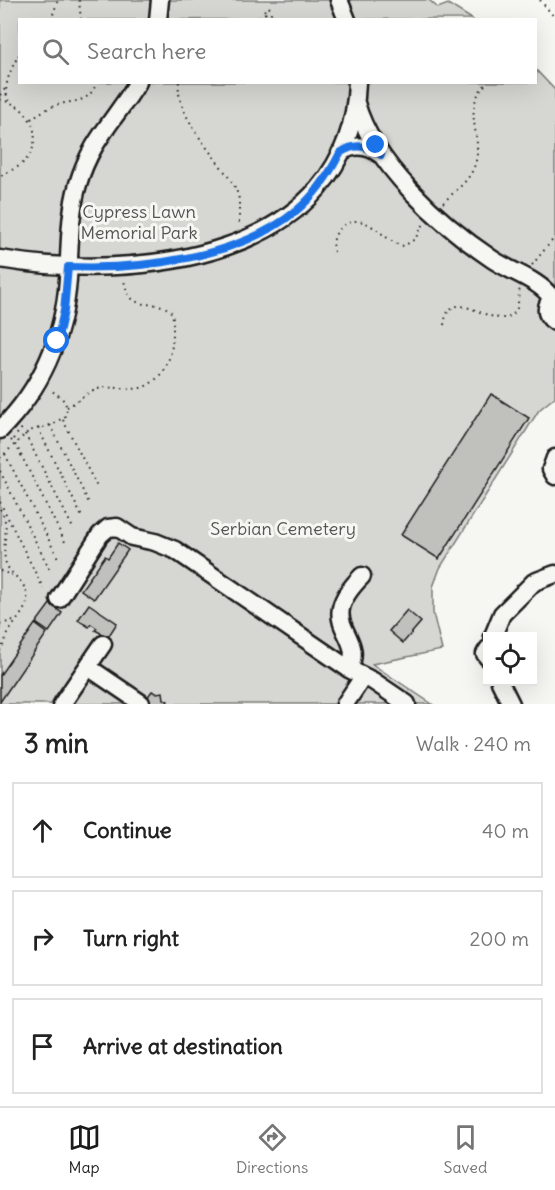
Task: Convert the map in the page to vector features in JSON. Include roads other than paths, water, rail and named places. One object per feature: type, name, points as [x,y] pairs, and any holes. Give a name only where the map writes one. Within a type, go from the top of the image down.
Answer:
[{"type":"lane","points":[[158,18],[160,0]]},
{"type":"lane","points":[[339,0],[346,18]]},
{"type":"lane","points":[[6,435],[8,415],[38,382],[61,326],[66,297],[72,210],[84,166],[99,136],[137,84]]},
{"type":"lane","points":[[0,260],[68,267],[123,266],[181,258],[243,241],[272,228],[295,211],[317,189],[340,153],[348,134],[357,84]]},
{"type":"lane","points":[[355,101],[361,119],[381,155],[419,200],[486,255],[544,289],[554,298],[546,309],[549,318],[555,322]]},
{"type":"lane","points":[[340,153],[354,146],[364,146],[381,155]]},
{"type":"lane","points":[[555,458],[551,469],[555,476]]},
{"type":"lane","points":[[59,599],[100,535],[108,528],[117,527],[132,537],[165,545],[175,550],[356,673],[382,686],[407,704]]},
{"type":"lane","points":[[495,632],[502,614],[534,582],[555,574]]},
{"type":"lane","points":[[345,704],[356,673],[354,651],[341,623],[340,611],[348,592],[362,576]]},
{"type":"lane","points":[[62,704],[104,644]]},
{"type":"lane","points":[[88,667],[141,703]]},
{"type":"lane","points":[[502,686],[511,704]]},
{"type":"park label","name":"Cypress Lawn Memorial Park","points":[[139,221]]},
{"type":"park label","name":"Serbian Cemetery","points":[[283,528]]}]
